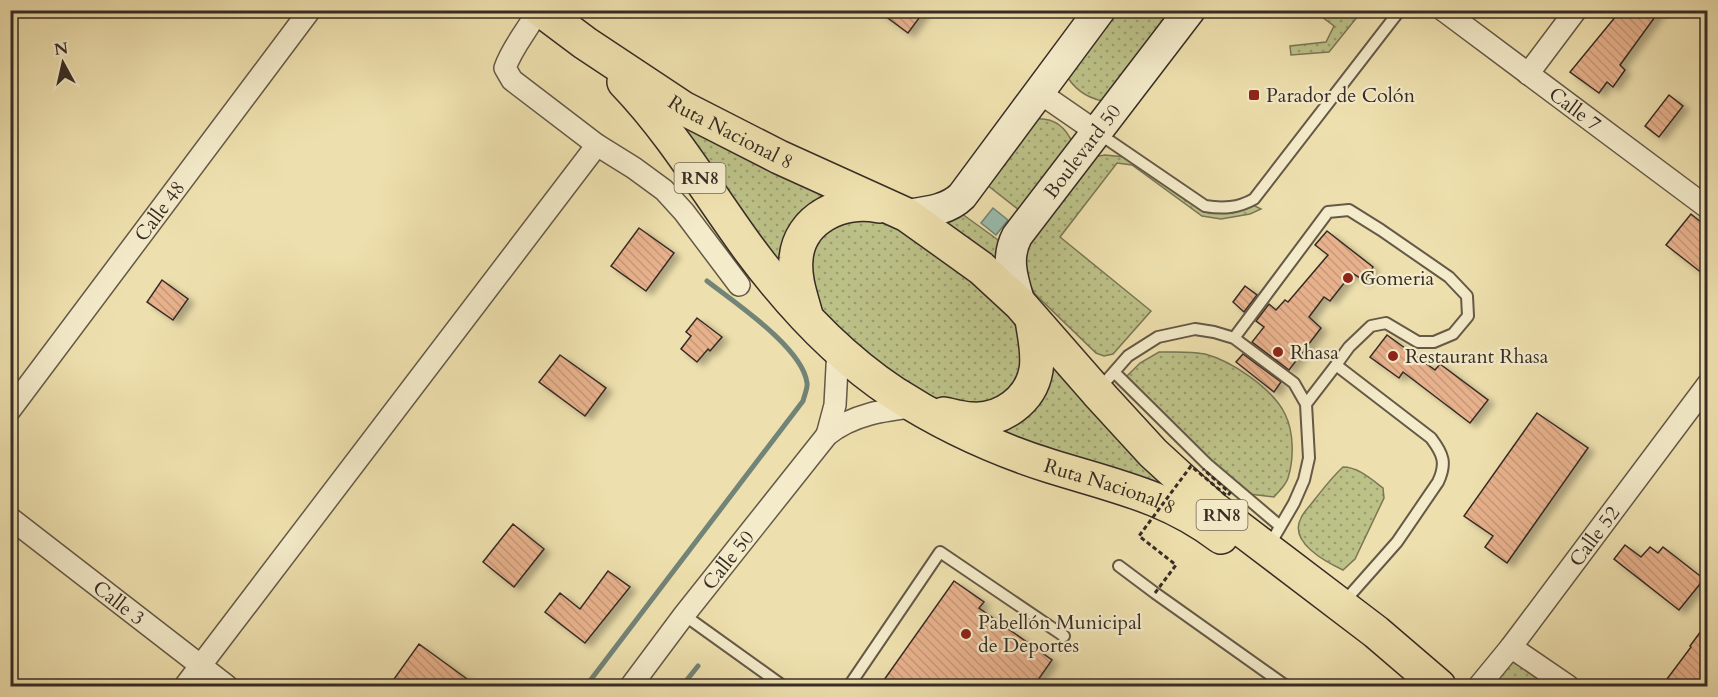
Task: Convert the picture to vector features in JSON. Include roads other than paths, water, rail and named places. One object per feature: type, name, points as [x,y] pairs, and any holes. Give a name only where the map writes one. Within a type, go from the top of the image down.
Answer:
[{"type":"highway","name":"Ruta Nacional 8","points":[[540,10],[683,108],[712,124],[897,211],[981,268],[1105,382],[1170,469],[1213,508],[1273,538],[1341,605],[1437,685]]},
{"type":"highway","name":"Ruta Nacional 8","points":[[585,43],[662,126],[750,250],[807,320],[893,392],[965,432],[1017,454],[1130,489],[1168,504],[1201,522],[1360,639],[1437,685]]},
{"type":"highway","name":"Ruta Nacional 8","points":[[807,320],[795,261],[798,246],[807,231],[818,218],[830,210],[847,204],[864,202],[897,211]]},
{"type":"highway","name":"Ruta Nacional 8","points":[[918,407],[972,419],[989,418],[1021,401],[1031,387],[1036,369],[1037,351],[1026,311]]},
{"type":"main road","points":[[897,211],[934,211],[955,204],[1100,10]]},
{"type":"main road","name":"Boulevard 50","points":[[1026,311],[1011,269],[1012,246],[1017,236],[1191,10]]},
{"type":"street","name":"Calle 48","points":[[10,410],[310,10]]},
{"type":"street","points":[[540,10],[509,55],[505,68],[512,80],[597,145],[664,190],[684,212],[739,285]]},
{"type":"street","name":"Calle 7","points":[[1443,10],[1707,208]]},
{"type":"street","points":[[1528,74],[1576,10]]},
{"type":"street","points":[[1040,93],[1098,133]]},
{"type":"street","points":[[185,687],[597,145]]},
{"type":"street","name":"Calle 50","points":[[827,435],[835,405],[838,348]]},
{"type":"street","name":"Calle 52","points":[[1479,687],[1704,395]]},
{"type":"street","name":"Calle 50","points":[[632,687],[684,615],[827,435],[852,419],[880,412],[918,407]]},
{"type":"street","name":"Calle 3","points":[[10,518],[227,687]]},
{"type":"street","points":[[1511,646],[1568,687]]},
{"type":"lane","points":[[1098,133],[1205,206],[1223,209],[1248,202],[1254,199],[1400,10]]},
{"type":"lane","points":[[1234,339],[1328,212],[1349,210],[1449,277],[1467,296],[1468,316],[1453,334],[1434,342],[1418,342],[1386,323],[1371,326],[1349,347],[1306,404]]},
{"type":"lane","points":[[1105,382],[1128,356],[1158,337],[1195,329],[1214,332],[1234,339],[1294,383],[1306,404],[1309,458],[1305,480],[1273,538]]},
{"type":"lane","points":[[1336,365],[1431,438],[1441,451],[1444,462],[1443,472],[1438,482],[1397,542],[1341,605]]},
{"type":"lane","points":[[849,687],[940,552],[1064,636]]},
{"type":"lane","points":[[1119,566],[1286,687]]},
{"type":"lane","points":[[684,615],[783,687]]},
{"type":"waterway","points":[[586,686],[803,401],[806,392],[807,383],[803,369],[781,341],[707,281]]},
{"type":"waterway","points":[[682,686],[698,666]]},
{"type":"place","name":"Parador de Colón","points":[[1254,95]]},
{"type":"place","name":"Gomeria","points":[[1348,278]]},
{"type":"place","name":"Rhasa","points":[[1278,352]]},
{"type":"place","name":"Restaurant Rhasa","points":[[1393,356]]},
{"type":"place","name":"Pabellón Municipal de Deportes","points":[[966,634]]}]
